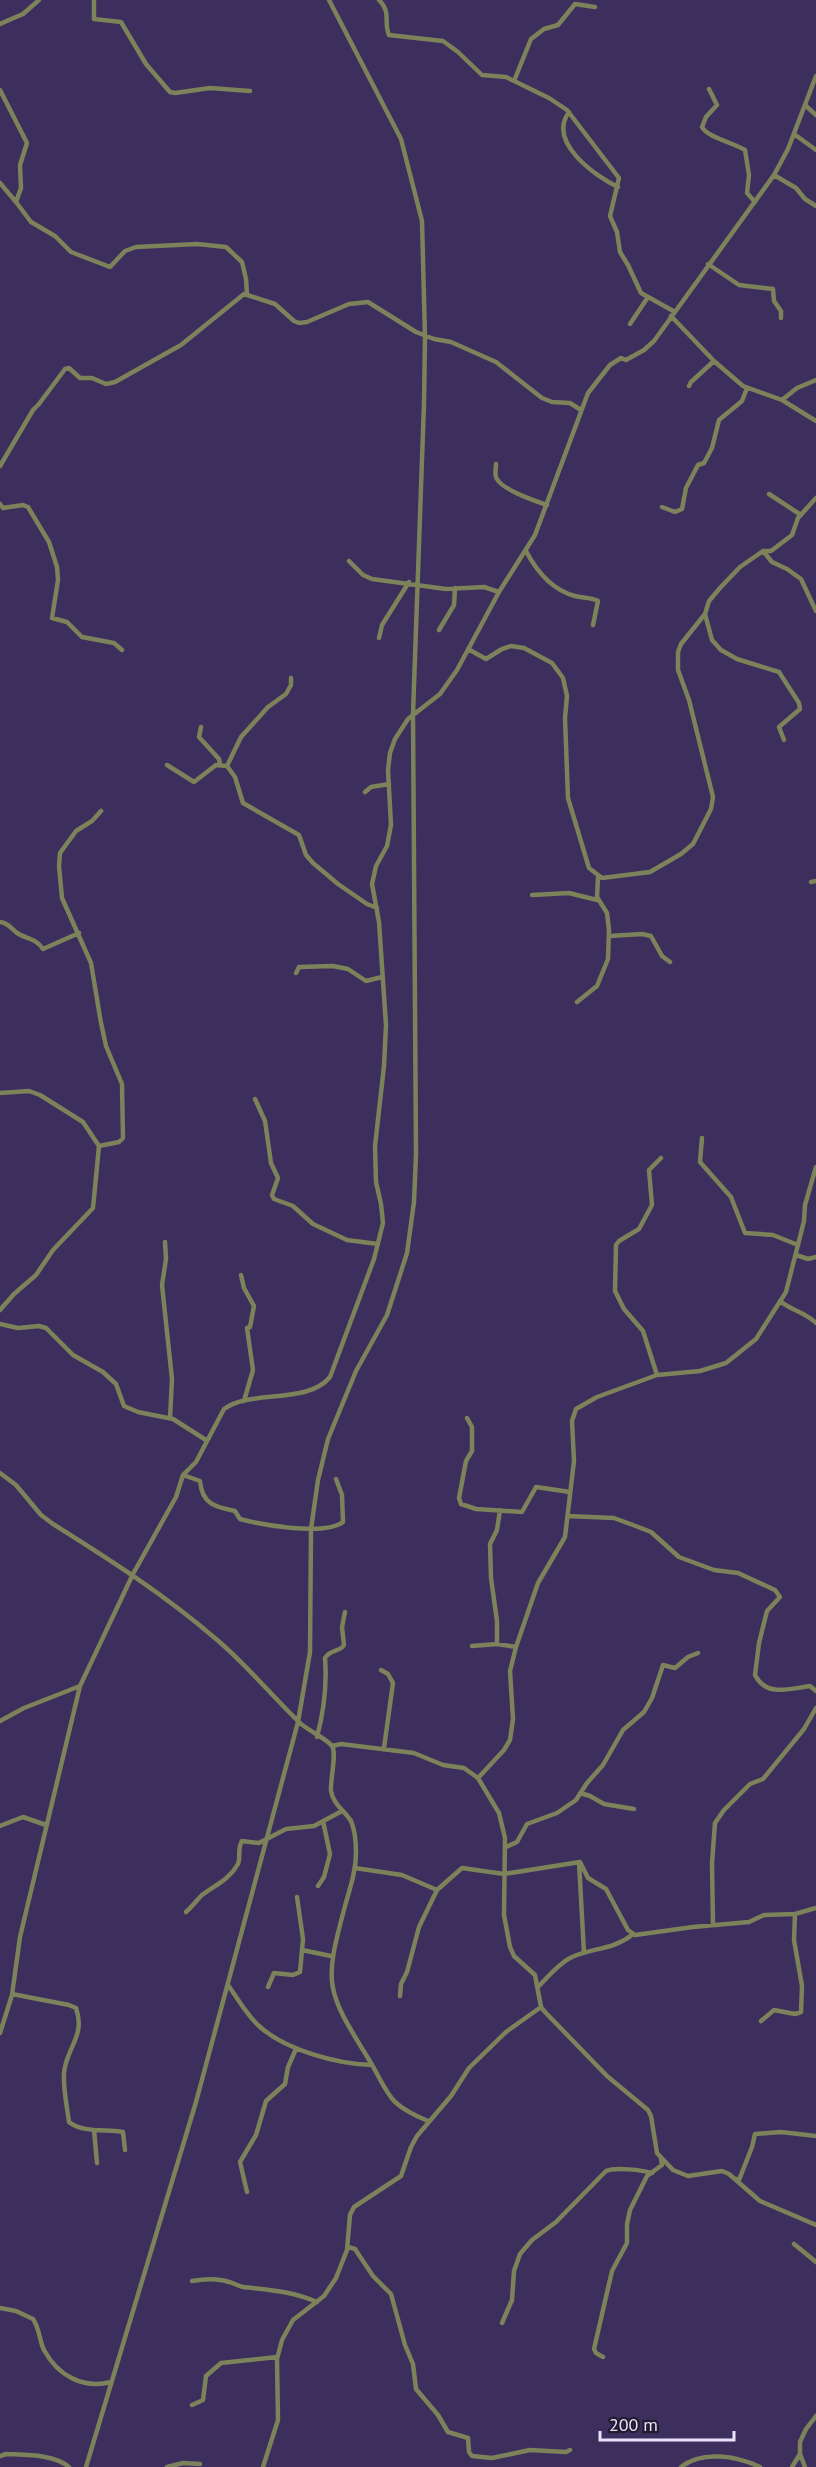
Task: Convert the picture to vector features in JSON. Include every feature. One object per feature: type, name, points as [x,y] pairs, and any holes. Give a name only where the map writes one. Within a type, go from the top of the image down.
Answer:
[{"type":"street","points":[[0,24],[23,14],[39,0]]},
{"type":"street","points":[[94,0],[94,19],[121,22],[146,64],[170,92],[226,88],[250,91]]},
{"type":"street","points":[[86,2467],[189,2125],[298,1722],[310,1652],[311,1529],[318,1480],[328,1439],[356,1371],[387,1315],[407,1253],[414,1202],[416,1154],[413,714],[425,336],[422,221],[401,139],[329,0]]},
{"type":"street","points":[[379,0],[387,11],[389,35],[443,41],[482,75],[501,76],[514,81],[549,98],[569,112],[616,174],[618,187],[610,216],[617,232],[620,252],[641,292],[673,314],[714,361],[747,388],[782,400],[816,421]]},
{"type":"street","points":[[514,81],[527,45],[534,35],[558,25],[575,4],[595,7]]},
{"type":"street","points":[[0,2033],[12,1994],[19,1945],[80,1686],[133,1574],[176,1497],[183,1475],[196,1462],[224,1409],[244,1401],[314,1390],[327,1381],[378,1244],[382,1213],[376,1182],[375,1146],[386,1025],[377,908],[372,878],[388,840],[391,818],[390,753],[395,739],[413,714],[446,688],[499,592],[526,551],[547,505],[581,410],[597,378],[610,365],[621,358],[626,360],[644,350],[654,341],[755,202],[774,175],[794,134],[816,76]]},
{"type":"street","points":[[709,89],[718,104],[702,127],[705,132],[745,150],[749,175],[747,193],[755,202]]},
{"type":"street","points":[[0,90],[27,143],[20,165],[21,188],[16,202]]},
{"type":"street","points":[[805,105],[816,115]]},
{"type":"street","points":[[569,112],[564,120],[563,129],[575,154],[586,168],[618,187]]},
{"type":"street","points":[[794,134],[816,150]]},
{"type":"street","points":[[774,175],[796,188],[805,199],[816,206]]},
{"type":"street","points":[[0,183],[31,222],[55,236],[71,252],[110,267],[125,251],[136,248],[197,244],[226,247],[242,262],[247,294]]},
{"type":"street","points":[[708,264],[739,285],[773,289],[774,301],[781,311],[781,318]]},
{"type":"street","points":[[0,466],[33,410],[64,369],[69,368],[80,378],[92,378],[105,384],[115,382],[181,345],[236,299],[247,294],[275,304],[288,317],[299,323],[307,322],[349,304],[368,302],[402,326],[425,336],[451,342],[496,362],[542,398],[552,402],[570,403],[581,410]]},
{"type":"street","points":[[630,324],[648,297]]},
{"type":"street","points":[[689,386],[691,381],[714,361]]},
{"type":"street","points":[[782,400],[797,388],[816,380]]},
{"type":"street","points":[[662,507],[670,511],[681,511],[686,488],[698,465],[704,463],[712,448],[719,420],[742,401],[747,388]]},
{"type":"street","points":[[496,464],[498,480],[528,498],[547,505]]},
{"type":"street","points":[[769,494],[801,515]]},
{"type":"street","points":[[468,649],[486,658],[511,646],[524,648],[552,663],[564,678],[567,696],[565,718],[568,798],[589,868],[598,877],[613,878],[650,873],[693,844],[711,809],[713,788],[689,700],[678,670],[678,652],[681,644],[705,614],[709,601],[720,588],[740,567],[763,551],[771,551],[792,535],[801,515],[816,498]]},
{"type":"street","points":[[0,504],[3,508],[23,505],[28,507],[50,542],[58,576],[52,618],[67,622],[82,637],[114,644],[122,650]]},
{"type":"street","points":[[526,551],[542,576],[551,584],[564,592],[598,601],[593,625]]},
{"type":"street","points":[[763,551],[772,562],[788,568],[801,579],[816,611]]},
{"type":"street","points":[[349,561],[363,575],[372,579],[417,583],[446,589],[484,587],[499,592]]},
{"type":"street","points":[[379,638],[382,625],[409,582]]},
{"type":"street","points":[[439,630],[454,605],[455,588]]},
{"type":"street","points":[[705,614],[712,640],[721,650],[737,659],[779,672],[797,699],[800,709],[778,727],[784,740]]},
{"type":"street","points":[[227,766],[241,737],[268,707],[286,694],[291,685],[291,678]]},
{"type":"street","points":[[201,727],[199,737],[219,759],[220,764]]},
{"type":"street","points":[[220,764],[227,766],[235,777],[243,803],[299,835],[306,855],[313,863],[338,884],[367,904],[377,908]]},
{"type":"street","points":[[167,765],[194,782],[220,764]]},
{"type":"street","points":[[365,792],[370,788],[389,784]]},
{"type":"street","points":[[99,1146],[119,1142],[123,1138],[122,1084],[106,1046],[98,1010],[94,974],[79,933],[62,898],[59,855],[76,831],[92,821],[101,811]]},
{"type":"street","points":[[597,900],[598,877]]},
{"type":"street","points":[[532,895],[569,893],[597,900],[607,913],[610,936],[608,959],[597,986],[577,1002]]},
{"type":"street","points":[[0,921],[38,942],[43,949],[79,933]]},
{"type":"street","points":[[610,936],[642,934],[651,936],[662,956],[670,962]]},
{"type":"street","points":[[296,973],[299,967],[333,966],[352,970],[366,981],[382,977]]},
{"type":"street","points":[[0,1093],[29,1091],[40,1095],[83,1122],[99,1146],[93,1208],[53,1250],[36,1275],[9,1298],[0,1310]]},
{"type":"street","points":[[255,1099],[265,1121],[271,1163],[278,1178],[272,1195],[274,1199],[293,1206],[314,1224],[347,1240],[378,1244]]},
{"type":"street","points":[[702,1138],[700,1162],[731,1197],[745,1233],[773,1236],[798,1245]]},
{"type":"street","points":[[657,1375],[644,1330],[618,1300],[614,1282],[616,1245],[639,1229],[652,1205],[650,1170],[661,1158]]},
{"type":"street","points":[[478,1778],[504,1750],[511,1735],[513,1719],[510,1671],[516,1647],[538,1583],[563,1543],[574,1461],[572,1420],[576,1409],[597,1397],[657,1375],[699,1371],[726,1363],[756,1340],[786,1292],[796,1255],[805,1205],[816,1167]]},
{"type":"street","points":[[165,1242],[166,1259],[162,1285],[172,1379],[170,1418]]},
{"type":"street","points":[[796,1255],[808,1259],[816,1257]]},
{"type":"street","points":[[241,1275],[244,1288],[254,1306],[250,1328],[247,1328],[253,1370],[244,1401]]},
{"type":"street","points":[[780,1301],[804,1313],[816,1323]]},
{"type":"street","points":[[0,1324],[18,1328],[39,1326],[46,1328],[73,1355],[103,1372],[116,1384],[124,1406],[138,1412],[170,1418],[206,1440]]},
{"type":"street","points":[[467,1418],[472,1427],[472,1451],[466,1461],[460,1502],[476,1509],[524,1511],[536,1487],[570,1492]]},
{"type":"street","points":[[0,1473],[16,1485],[41,1515],[52,1524],[133,1574],[216,1639],[298,1722],[332,1746],[334,1752],[331,1790],[335,1801],[352,1826],[356,1853],[355,1868],[332,1956],[330,1974],[333,1995],[351,2033],[386,2092],[397,2105],[428,2121]]},
{"type":"street","points":[[183,1475],[200,1481],[202,1492],[214,1506],[235,1511],[240,1519],[288,1528],[311,1529],[338,1526],[343,1522],[342,1495],[336,1479]]},
{"type":"street","points":[[497,1644],[498,1631],[491,1587],[490,1544],[497,1530],[500,1510]]},
{"type":"street","points":[[568,1516],[622,1521],[651,1532],[679,1557],[714,1570],[738,1573],[775,1590],[780,1597],[768,1611],[759,1643],[755,1675],[766,1688],[775,1691],[810,1686],[816,1691]]},
{"type":"street","points":[[317,1737],[324,1702],[325,1658],[329,1653],[344,1645],[342,1627],[345,1612]]},
{"type":"street","points":[[472,1646],[497,1644],[516,1647]]},
{"type":"street","points":[[506,1847],[517,1842],[527,1824],[557,1813],[576,1800],[603,1764],[623,1730],[644,1712],[652,1698],[663,1665],[675,1668],[688,1657],[698,1653]]},
{"type":"street","points":[[381,1670],[388,1674],[393,1683],[384,1748]]},
{"type":"street","points":[[0,1720],[80,1686]]},
{"type":"street","points":[[713,1925],[712,1863],[715,1823],[724,1810],[750,1784],[764,1777],[804,1729],[816,1708]]},
{"type":"street","points":[[332,1746],[341,1744],[414,1753],[443,1766],[464,1768],[478,1778],[499,1813],[506,1847],[504,1915],[514,1956],[533,1971],[541,2007],[606,2076],[648,2110],[651,2116],[654,2142],[662,2165],[647,2176],[630,2210],[627,2243],[612,2271],[594,2349],[603,2357]]},
{"type":"street","points":[[580,1793],[604,1804],[634,1809]]},
{"type":"street","points":[[186,1912],[205,1893],[224,1881],[235,1868],[242,1841],[259,1843],[286,1829],[307,1828],[342,1811]]},
{"type":"street","points":[[0,1826],[23,1817],[46,1825]]},
{"type":"street","points":[[318,1886],[324,1877],[330,1854],[323,1821]]},
{"type":"street","points":[[579,1862],[589,1879],[606,1889],[632,1935]]},
{"type":"street","points":[[400,1996],[401,1984],[407,1972],[419,1927],[436,1890],[462,1868],[504,1874],[579,1862]]},
{"type":"street","points":[[579,1862],[584,1953]]},
{"type":"street","points":[[355,1868],[402,1875],[436,1890]]},
{"type":"street","points":[[268,1987],[274,1973],[298,1974],[303,1935],[297,1897]]},
{"type":"street","points":[[538,1987],[564,1962],[584,1953],[605,1949],[625,1941],[632,1935],[749,1922],[764,1915],[795,1914],[816,1908]]},
{"type":"street","points":[[761,2020],[774,2010],[795,2014],[801,2012],[802,1986],[794,1940],[795,1914]]},
{"type":"street","points":[[302,1950],[332,1956]]},
{"type":"street","points":[[228,1985],[241,2006],[260,2027],[296,2049],[342,2062],[372,2065]]},
{"type":"street","points":[[12,1994],[76,2008],[79,2018],[78,2036],[64,2073],[69,2122],[72,2125],[94,2130],[123,2132],[125,2150]]},
{"type":"street","points":[[263,2467],[278,2420],[278,2357],[282,2340],[293,2320],[328,2292],[336,2278],[348,2247],[352,2210],[361,2200],[401,2176],[411,2147],[428,2121],[452,2096],[476,2060],[506,2032],[541,2007]]},
{"type":"street","points":[[247,2192],[240,2162],[256,2135],[266,2101],[285,2084],[288,2067],[296,2049]]},
{"type":"street","points":[[94,2130],[97,2163]]},
{"type":"street","points":[[660,2158],[673,2170],[684,2175],[722,2171],[739,2180],[755,2134],[781,2132],[816,2136]]},
{"type":"street","points":[[502,2323],[512,2300],[517,2259],[532,2240],[551,2226],[606,2171],[618,2168],[632,2172],[652,2173]]},
{"type":"street","points":[[734,2177],[760,2201],[816,2225]]},
{"type":"street","points":[[794,2244],[816,2262]]},
{"type":"street","points":[[348,2247],[354,2247],[373,2276],[391,2294],[405,2345],[413,2364],[415,2387],[418,2393],[434,2409],[448,2432],[468,2438],[472,2456],[482,2458],[530,2450],[566,2452],[570,2450]]},
{"type":"street","points":[[192,2281],[208,2278],[226,2281],[243,2287],[254,2286],[295,2293],[317,2302]]},
{"type":"street","points":[[0,2308],[16,2311],[33,2319],[47,2355],[74,2380],[92,2386],[111,2382]]},
{"type":"street","points":[[192,2405],[203,2400],[206,2376],[220,2364],[278,2357]]},
{"type":"street","points":[[805,2467],[800,2454],[800,2445],[804,2433],[816,2416]]},
{"type":"street","points":[[0,2456],[6,2454],[45,2458],[63,2462],[69,2467]]},
{"type":"street","points":[[792,2467],[800,2454]]},
{"type":"street","points":[[681,2467],[696,2459],[707,2457],[730,2458],[760,2467]]},
{"type":"street","points":[[167,2467],[183,2463],[200,2464]]}]
